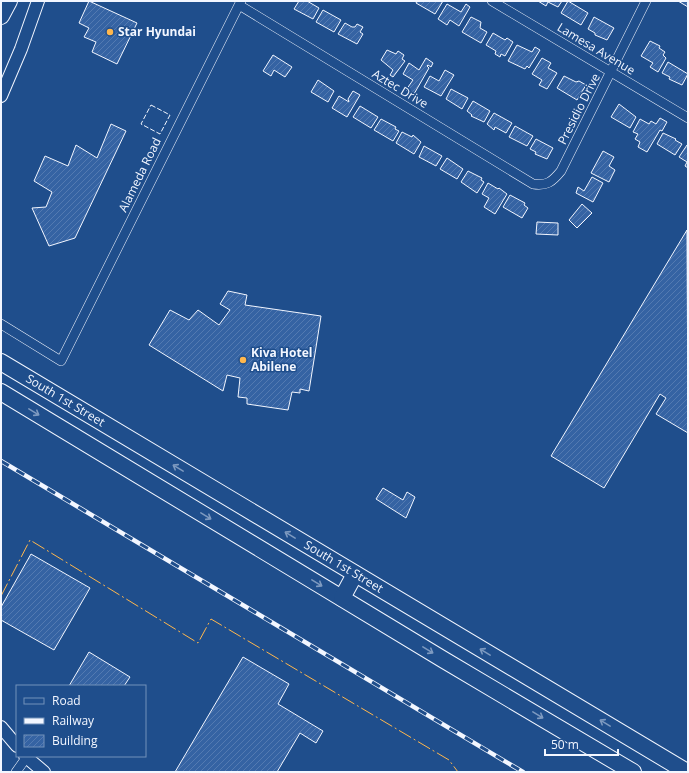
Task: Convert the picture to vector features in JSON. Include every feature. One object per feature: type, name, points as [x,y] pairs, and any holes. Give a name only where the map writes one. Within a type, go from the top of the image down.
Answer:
[{"type":"highway","points":[[1,16],[9,1]]},
{"type":"highway","name":"South 1st Street","points":[[1,362],[687,772]]},
{"type":"highway","points":[[1,392],[633,772]]},
{"type":"highway","points":[[342,598],[355,574]]},
{"type":"main road","points":[[1,96],[21,49],[38,1]]},
{"type":"main road","points":[[1,727],[16,745]]},
{"type":"main road","points":[[26,757],[44,772]]},
{"type":"street","name":"Lamesa Avenue","points":[[492,1],[688,118]]},
{"type":"street","name":"Presidio Drive","points":[[552,182],[561,171],[646,1]]},
{"type":"street","name":"Aztec Drive","points":[[240,3],[533,184],[542,185],[552,182]]},
{"type":"street","name":"Alameda Road","points":[[1,324],[61,361],[240,3]]},
{"type":"street","points":[[16,772],[26,757]]},
{"type":"building","name":"Star Hyundai","points":[[89,1],[137,23],[117,64],[92,52],[96,42],[84,37],[89,28],[79,23]]},
{"type":"building","points":[[299,1],[307,1],[319,8],[313,19],[294,9]]},
{"type":"building","points":[[417,1],[443,1],[435,14],[416,3]]},
{"type":"building","points":[[538,1],[562,1],[558,7],[548,2],[546,6]]},
{"type":"building","points":[[568,1],[588,13],[581,25],[561,13]]},
{"type":"building","points":[[678,1],[688,1],[688,7]]},
{"type":"building","points":[[447,4],[461,12],[466,4],[470,7],[459,26],[450,20],[447,25],[438,19]]},
{"type":"building","points":[[323,10],[341,20],[334,32],[316,22]]},
{"type":"building","points":[[471,17],[481,22],[480,28],[487,32],[481,43],[462,32]]},
{"type":"building","points":[[594,17],[614,28],[607,40],[595,35],[595,33],[588,29]]},
{"type":"building","points":[[345,23],[352,27],[355,27],[357,24],[363,27],[360,32],[363,34],[357,44],[338,34]]},
{"type":"building","points":[[493,33],[505,40],[507,38],[513,42],[505,56],[501,54],[500,57],[495,54],[496,51],[486,45]]},
{"type":"building","points":[[650,41],[660,46],[659,48],[665,52],[663,55],[666,58],[658,72],[650,67],[653,63],[641,56]]},
{"type":"building","points":[[517,45],[532,52],[535,47],[540,50],[529,68],[527,66],[525,69],[508,61]]},
{"type":"building","points":[[387,50],[396,54],[398,51],[404,55],[402,59],[405,61],[393,77],[390,75],[393,70],[381,60]]},
{"type":"building","points":[[273,55],[292,67],[285,77],[274,70],[271,76],[263,71]]},
{"type":"building","points":[[426,58],[433,63],[431,67],[428,65],[427,66],[429,68],[414,94],[406,90],[413,80],[403,74],[409,63],[419,70]]},
{"type":"building","points":[[542,58],[551,63],[548,68],[557,73],[547,89],[539,85],[542,80],[532,74]]},
{"type":"building","points":[[668,62],[688,74],[682,85],[669,79],[670,77],[662,73]]},
{"type":"building","points":[[445,70],[454,75],[441,96],[424,87],[430,76],[439,81]]},
{"type":"building","points":[[564,76],[586,85],[577,100],[557,88]]},
{"type":"building","points":[[318,80],[334,91],[328,102],[311,92]]},
{"type":"building","points":[[451,89],[468,98],[462,109],[446,99]]},
{"type":"building","points":[[353,91],[360,95],[347,117],[332,108],[339,96],[349,102],[348,99]]},
{"type":"building","points":[[473,101],[490,111],[484,122],[471,116],[472,115],[467,111]]},
{"type":"building","points":[[619,104],[636,117],[630,128],[611,117]]},
{"type":"building","points":[[360,106],[378,117],[371,128],[353,117]]},
{"type":"building","points":[[494,113],[512,123],[506,133],[495,127],[494,130],[487,124]]},
{"type":"building","points":[[660,118],[667,122],[662,131],[660,130],[647,152],[638,147],[640,142],[635,139],[638,134],[633,132],[640,119],[649,124],[651,121],[656,124]]},
{"type":"building","points":[[381,119],[396,127],[395,129],[399,131],[393,141],[374,130]]},
{"type":"building","points":[[111,124],[126,131],[75,238],[49,246],[32,208],[46,207],[52,192],[34,181],[45,156],[68,166],[76,145],[97,158]]},
{"type":"building","points":[[515,126],[533,136],[527,146],[509,137]]},
{"type":"building","points":[[402,132],[412,137],[413,135],[421,142],[414,154],[396,143]]},
{"type":"building","points":[[663,133],[676,139],[675,140],[682,144],[675,155],[657,144]]},
{"type":"building","points":[[536,139],[553,148],[547,159],[535,154],[536,152],[530,149]]},
{"type":"building","points":[[687,145],[688,168],[685,166],[687,162],[679,157]]},
{"type":"building","points":[[424,146],[442,156],[436,166],[419,157]]},
{"type":"building","points":[[603,151],[614,157],[609,166],[615,170],[609,182],[591,173]]},
{"type":"building","points":[[447,158],[463,169],[457,179],[440,169]]},
{"type":"building","points":[[468,171],[482,178],[481,180],[484,182],[477,193],[461,182]]},
{"type":"building","points":[[592,177],[603,183],[593,202],[576,193],[578,187],[584,191]]},
{"type":"building","points":[[488,183],[507,194],[495,214],[484,207],[489,198],[482,194]]},
{"type":"building","points":[[510,195],[525,203],[524,205],[528,208],[522,218],[503,207]]},
{"type":"building","points":[[582,204],[592,213],[577,228],[569,220]]},
{"type":"building","points":[[537,222],[558,223],[558,235],[536,234]]},
{"type":"building","points":[[687,230],[688,433],[656,414],[666,398],[660,394],[604,488],[551,456]]},
{"type":"building","name":"Kiva Hotel Abilene","points":[[228,291],[247,295],[245,305],[321,316],[309,391],[300,389],[300,393],[292,392],[288,410],[247,404],[247,398],[238,397],[240,378],[227,375],[223,391],[149,345],[170,310],[189,320],[198,310],[219,325],[230,310],[220,304]]},
{"type":"building","points":[[383,488],[403,500],[407,492],[415,497],[406,518],[376,499]]},
{"type":"building","points":[[31,554],[90,588],[54,650],[1,620],[1,607]]},
{"type":"building","points":[[89,652],[130,677],[125,685],[70,685]]},
{"type":"building","points":[[243,657],[289,684],[278,704],[323,731],[316,743],[300,733],[277,772],[175,772]]},
{"type":"railway","points":[[1,461],[523,772]]},
{"type":"fence","points":[[151,105],[170,115],[160,134],[141,124],[151,105]]},
{"type":"power","points":[[1,596],[30,540],[198,643],[211,619],[449,760],[458,772]]},
{"type":"place","name":"Star Hyundai","points":[[110,32]]},
{"type":"place","name":"Kiva Hotel Abilene","points":[[243,360]]}]
